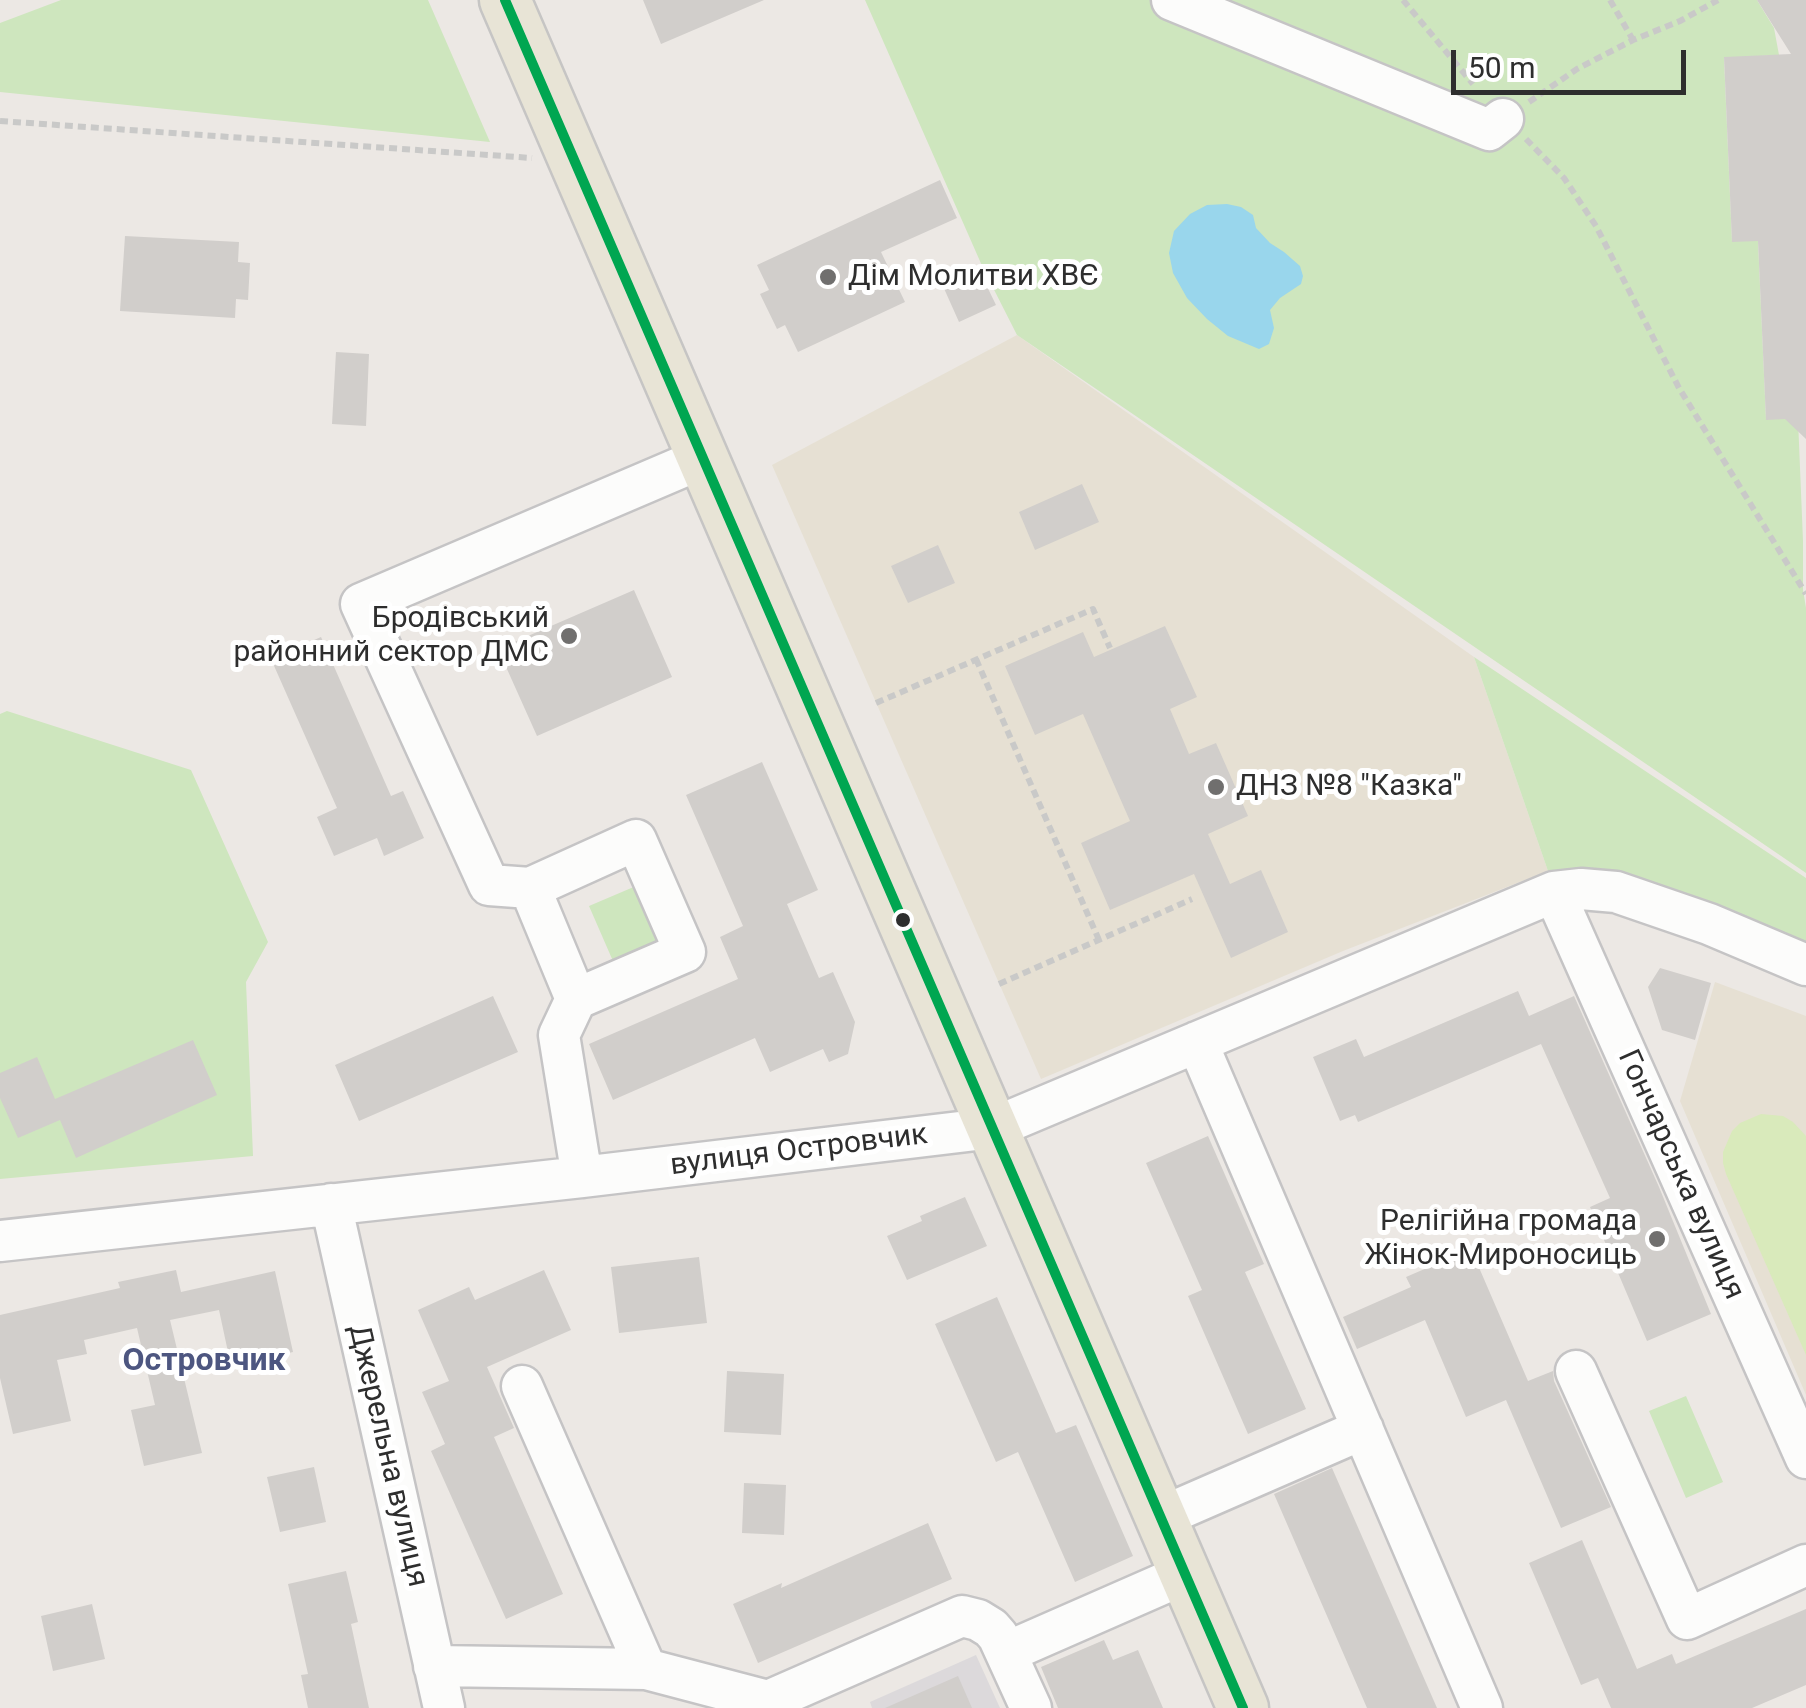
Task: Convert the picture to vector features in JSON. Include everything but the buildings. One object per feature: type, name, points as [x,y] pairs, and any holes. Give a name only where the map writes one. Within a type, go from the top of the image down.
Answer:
[{"type":"main road","points":[[505,0],[1244,1708]]},
{"type":"street","points":[[1172,1],[1489,130],[1503,119]]},
{"type":"street","points":[[582,1178],[560,1035],[576,999],[685,952],[636,840],[530,888],[489,885],[361,604],[703,458]]},
{"type":"street","points":[[530,888],[576,999]]},
{"type":"street","points":[[1554,892],[1616,892],[1709,924],[1806,965]]},
{"type":"street","name":"вулиця Островчик","points":[[0,1242],[993,1128],[1554,892]]},
{"type":"street","name":"Гончарська вулиця","points":[[1554,892],[1806,1458]]},
{"type":"street","points":[[1197,1042],[1482,1708]]},
{"type":"street","name":"Джерельна вулиця","points":[[331,1204],[444,1708]]},
{"type":"street","points":[[1576,1371],[1686,1619],[1806,1566]]},
{"type":"street","points":[[522,1386],[646,1668]]},
{"type":"street","points":[[1161,1517],[1362,1429]]},
{"type":"street","points":[[1007,1652],[1185,1574]]},
{"type":"street","points":[[434,1666],[646,1668],[768,1701],[962,1616],[992,1628],[1031,1708]]},
{"type":"path","points":[[1403,0],[1503,119],[1564,178],[1596,226],[1679,388],[1806,594]]},
{"type":"path","points":[[1610,0],[1633,40]]},
{"type":"path","points":[[1503,119],[1578,69],[1718,0]]},
{"type":"path","points":[[0,121],[574,161]]},
{"type":"path","points":[[876,703],[1093,608],[1110,648]]},
{"type":"path","points":[[976,660],[1099,940]]},
{"type":"path","points":[[999,984],[1192,900]]},
{"type":"shaded area","name":"ДНЗ №8 \"Казка\"","points":[[1017,335],[1474,657],[1548,871],[1343,951],[1041,1079],[772,465]]},
{"type":"shaded area","points":[[1715,982],[1806,1016],[1806,1395],[1680,1101]]},
{"type":"shaded area","points":[[976,1655],[1000,1708],[872,1708],[870,1702]]},
{"type":"green space","points":[[61,0],[428,0],[490,142],[0,92],[0,23]]},
{"type":"green space","points":[[865,0],[1757,0],[1774,28],[1779,55],[1724,58],[1732,241],[1758,241],[1766,419],[1798,419],[1806,608],[1806,873],[1017,335],[983,268]]},
{"type":"green space","points":[[1474,657],[1806,878],[1806,944],[1715,905],[1599,872],[1548,871]]},
{"type":"green space","points":[[7,711],[191,770],[268,942],[246,982],[253,1156],[0,1179],[0,714]]},
{"type":"green space","points":[[643,883],[670,944],[616,968],[589,906]]},
{"type":"green space","points":[[1761,1114],[1783,1116],[1806,1136],[1806,1355],[1723,1163],[1732,1131]]},
{"type":"green space","points":[[1686,1396],[1723,1482],[1686,1498],[1649,1411]]},
{"type":"water","points":[[1227,204],[1253,215],[1256,228],[1300,266],[1303,276],[1301,284],[1270,310],[1274,328],[1269,344],[1259,349],[1228,336],[1207,319],[1187,298],[1173,273],[1169,253],[1174,231],[1190,214],[1207,205]]},
{"type":"transit line","points":[[505,0],[1243,1708]]},
{"type":"place","name":"Дім Молитви ХВЄ","points":[[828,277]]},
{"type":"place","name":"Бродівський районний сектор ДМС","points":[[569,636]]},
{"type":"place","name":"ДНЗ №8 \"Казка\"","points":[[1216,787]]},
{"type":"place","name":"Релігійна громада Жінок-Мироносиць","points":[[1657,1239]]},
{"type":"district","name":"Островчик","points":[[204,1362]]}]
